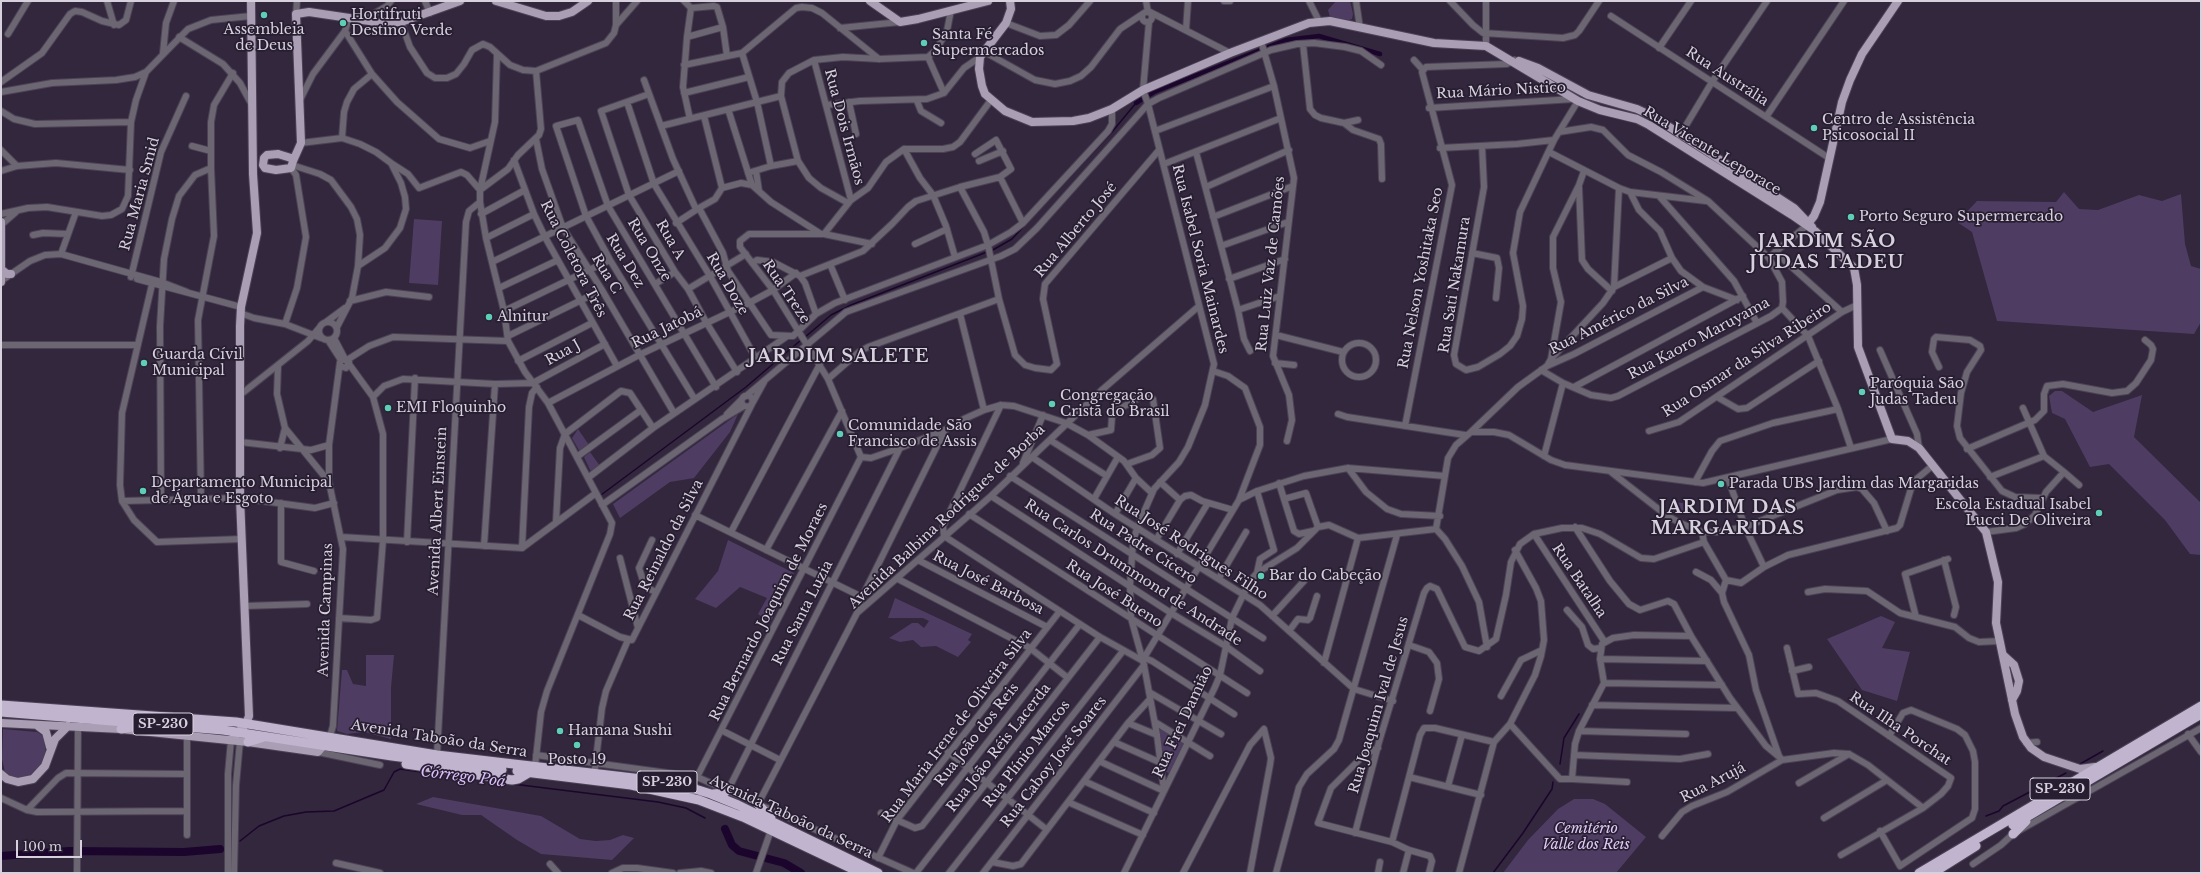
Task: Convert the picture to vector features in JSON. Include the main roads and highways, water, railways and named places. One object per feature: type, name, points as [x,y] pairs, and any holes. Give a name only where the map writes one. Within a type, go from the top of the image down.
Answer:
[{"type":"highway","name":"Avenida Taboão da Serra","points":[[1,705],[250,722],[437,755],[520,766],[532,770]]},
{"type":"highway","name":"SP-230","points":[[1919,873],[2201,706]]},
{"type":"highway","name":"Avenida Taboão da Serra","points":[[1,712],[161,724],[242,738],[267,736],[321,748],[349,749],[594,777],[676,783],[711,794],[774,826],[878,873]]},
{"type":"highway","name":"SP-230","points":[[1933,873],[2201,714]]},
{"type":"highway","points":[[121,729],[161,724]]},
{"type":"highway","points":[[242,738],[267,736]]},
{"type":"highway","name":"Avenida Taboão da Serra","points":[[594,777],[672,792],[774,826],[802,845],[861,873]]},
{"type":"highway","points":[[711,794],[724,793],[728,790]]},
{"type":"highway","points":[[758,804],[774,826]]},
{"type":"highway","points":[[2013,834],[2032,813]]},
{"type":"main road","points":[[242,738],[250,722],[240,498],[240,326],[241,310],[257,233],[253,171],[255,159],[253,146],[251,1]]},
{"type":"main road","points":[[254,180],[259,172],[291,162],[299,146],[296,14],[309,12],[365,20],[376,17],[401,22],[460,1]]},
{"type":"main road","points":[[496,1],[546,16],[553,16],[572,12],[588,1]]},
{"type":"main road","points":[[870,1],[900,22],[988,1]]},
{"type":"main road","name":"Rua Vicente Leporace","points":[[1010,1],[1011,9],[1006,23],[981,54],[982,86],[985,94],[991,100],[1005,111],[1021,119],[1043,123],[1084,119],[1146,97],[1230,53],[1263,47],[1309,23],[1330,21],[1434,43],[1458,44],[1487,40],[1513,60],[1536,72],[1576,100],[1600,110],[1637,119],[1808,224],[1854,268],[1857,285],[1858,347],[1892,439],[1908,440],[1919,448],[1986,532],[1998,582],[1996,614],[2000,641],[2004,655],[2014,665],[2019,681],[2017,691],[2012,700],[2019,727],[2026,743],[2044,757],[2072,766]]},
{"type":"main road","points":[[1536,72],[1588,95],[1640,111],[1681,134],[1794,208],[1808,224],[1814,216],[1820,202],[1842,102],[1850,80],[1865,48],[1898,1]]},
{"type":"main road","points":[[253,146],[269,155],[291,162]]},
{"type":"main road","points":[[255,159],[269,155]]},
{"type":"main road","points":[[267,169],[262,161],[269,155]]},
{"type":"main road","points":[[255,159],[267,169]]},
{"type":"main road","points":[[1,224],[1,268],[7,274],[11,274]]},
{"type":"main road","points":[[1,723],[121,729],[231,740],[242,738],[321,748],[330,736]]},
{"type":"main road","points":[[38,726],[48,737],[50,747]]},
{"type":"main road","points":[[48,737],[53,726]]},
{"type":"main road","points":[[1,774],[7,779],[18,782],[33,779],[45,766],[50,747],[58,735],[68,726]]},
{"type":"main road","points":[[2068,785],[2073,778],[2072,766],[2087,769],[2097,767]]},
{"type":"waterway","points":[[1136,103],[1154,92],[1286,40],[1319,36],[1380,54]]},
{"type":"waterway","points":[[991,251],[1012,239],[1112,132],[1136,103]]},
{"type":"waterway","points":[[804,338],[831,315],[851,305],[987,252]]},
{"type":"waterway","points":[[601,495],[746,387],[801,340]]},
{"type":"waterway","points":[[1560,764],[1564,738],[1579,714]]},
{"type":"waterway","points":[[2080,764],[2103,751]]},
{"type":"waterway","name":"Córrego Poá","points":[[240,841],[259,826],[284,816],[306,812],[334,811],[384,790],[394,772],[400,769],[507,784]]},
{"type":"waterway","points":[[1986,816],[1999,811],[2003,806],[2066,773]]},
{"type":"waterway","points":[[1493,873],[1523,833],[1552,789],[1553,782]]},
{"type":"waterway","name":"Córrego Poá","points":[[513,784],[658,802],[686,808],[705,818]]},
{"type":"waterway","name":"Córrego Poá","points":[[725,829],[732,845],[739,851],[784,863],[801,873]]},
{"type":"waterway","name":"Córrego Poá","points":[[1,856],[69,851],[184,852],[220,849]]},
{"type":"place","name":"Assembleia de Deus","points":[[264,15]]},
{"type":"place","name":"Hortifruti Destino Verde","points":[[343,23]]},
{"type":"place","name":"Santa Fé Supermercados","points":[[924,43]]},
{"type":"place","name":"Centro de Assistência Psicosocial II","points":[[1814,128]]},
{"type":"place","name":"Porto Seguro Supermercado","points":[[1851,217]]},
{"type":"place","name":"Alnitur","points":[[489,317]]},
{"type":"place","name":"Guarda Cívil Municipal","points":[[144,363]]},
{"type":"place","name":"Paróquia São Judas Tadeu","points":[[1862,392]]},
{"type":"place","name":"Congregação Cristã do Brasil","points":[[1052,404]]},
{"type":"place","name":"EMI Floquinho","points":[[388,408]]},
{"type":"place","name":"Comunidade São Francisco de Assis","points":[[840,434]]},
{"type":"place","name":"Parada UBS Jardim das Margaridas","points":[[1721,484]]},
{"type":"place","name":"Departamento Municipal de Água e Esgoto","points":[[143,491]]},
{"type":"place","name":"Escola Estadual Isabel Lucci De Oliveira","points":[[2099,513]]},
{"type":"place","name":"Bar do Cabeção","points":[[1261,576]]},
{"type":"place","name":"Hamana Sushi","points":[[560,731]]},
{"type":"place","name":"Posto 19","points":[[577,745]]},
{"type":"district","name":"JARDIM SÃO JUDAS TADEU","points":[[1827,252]]},
{"type":"district","name":"JARDIM SALETE","points":[[839,357]]},
{"type":"district","name":"JARDIM DAS MARGARIDAS","points":[[1728,518]]},
{"type":"park label","name":"Cemitério Valle dos Reis","points":[[1586,838]]}]
